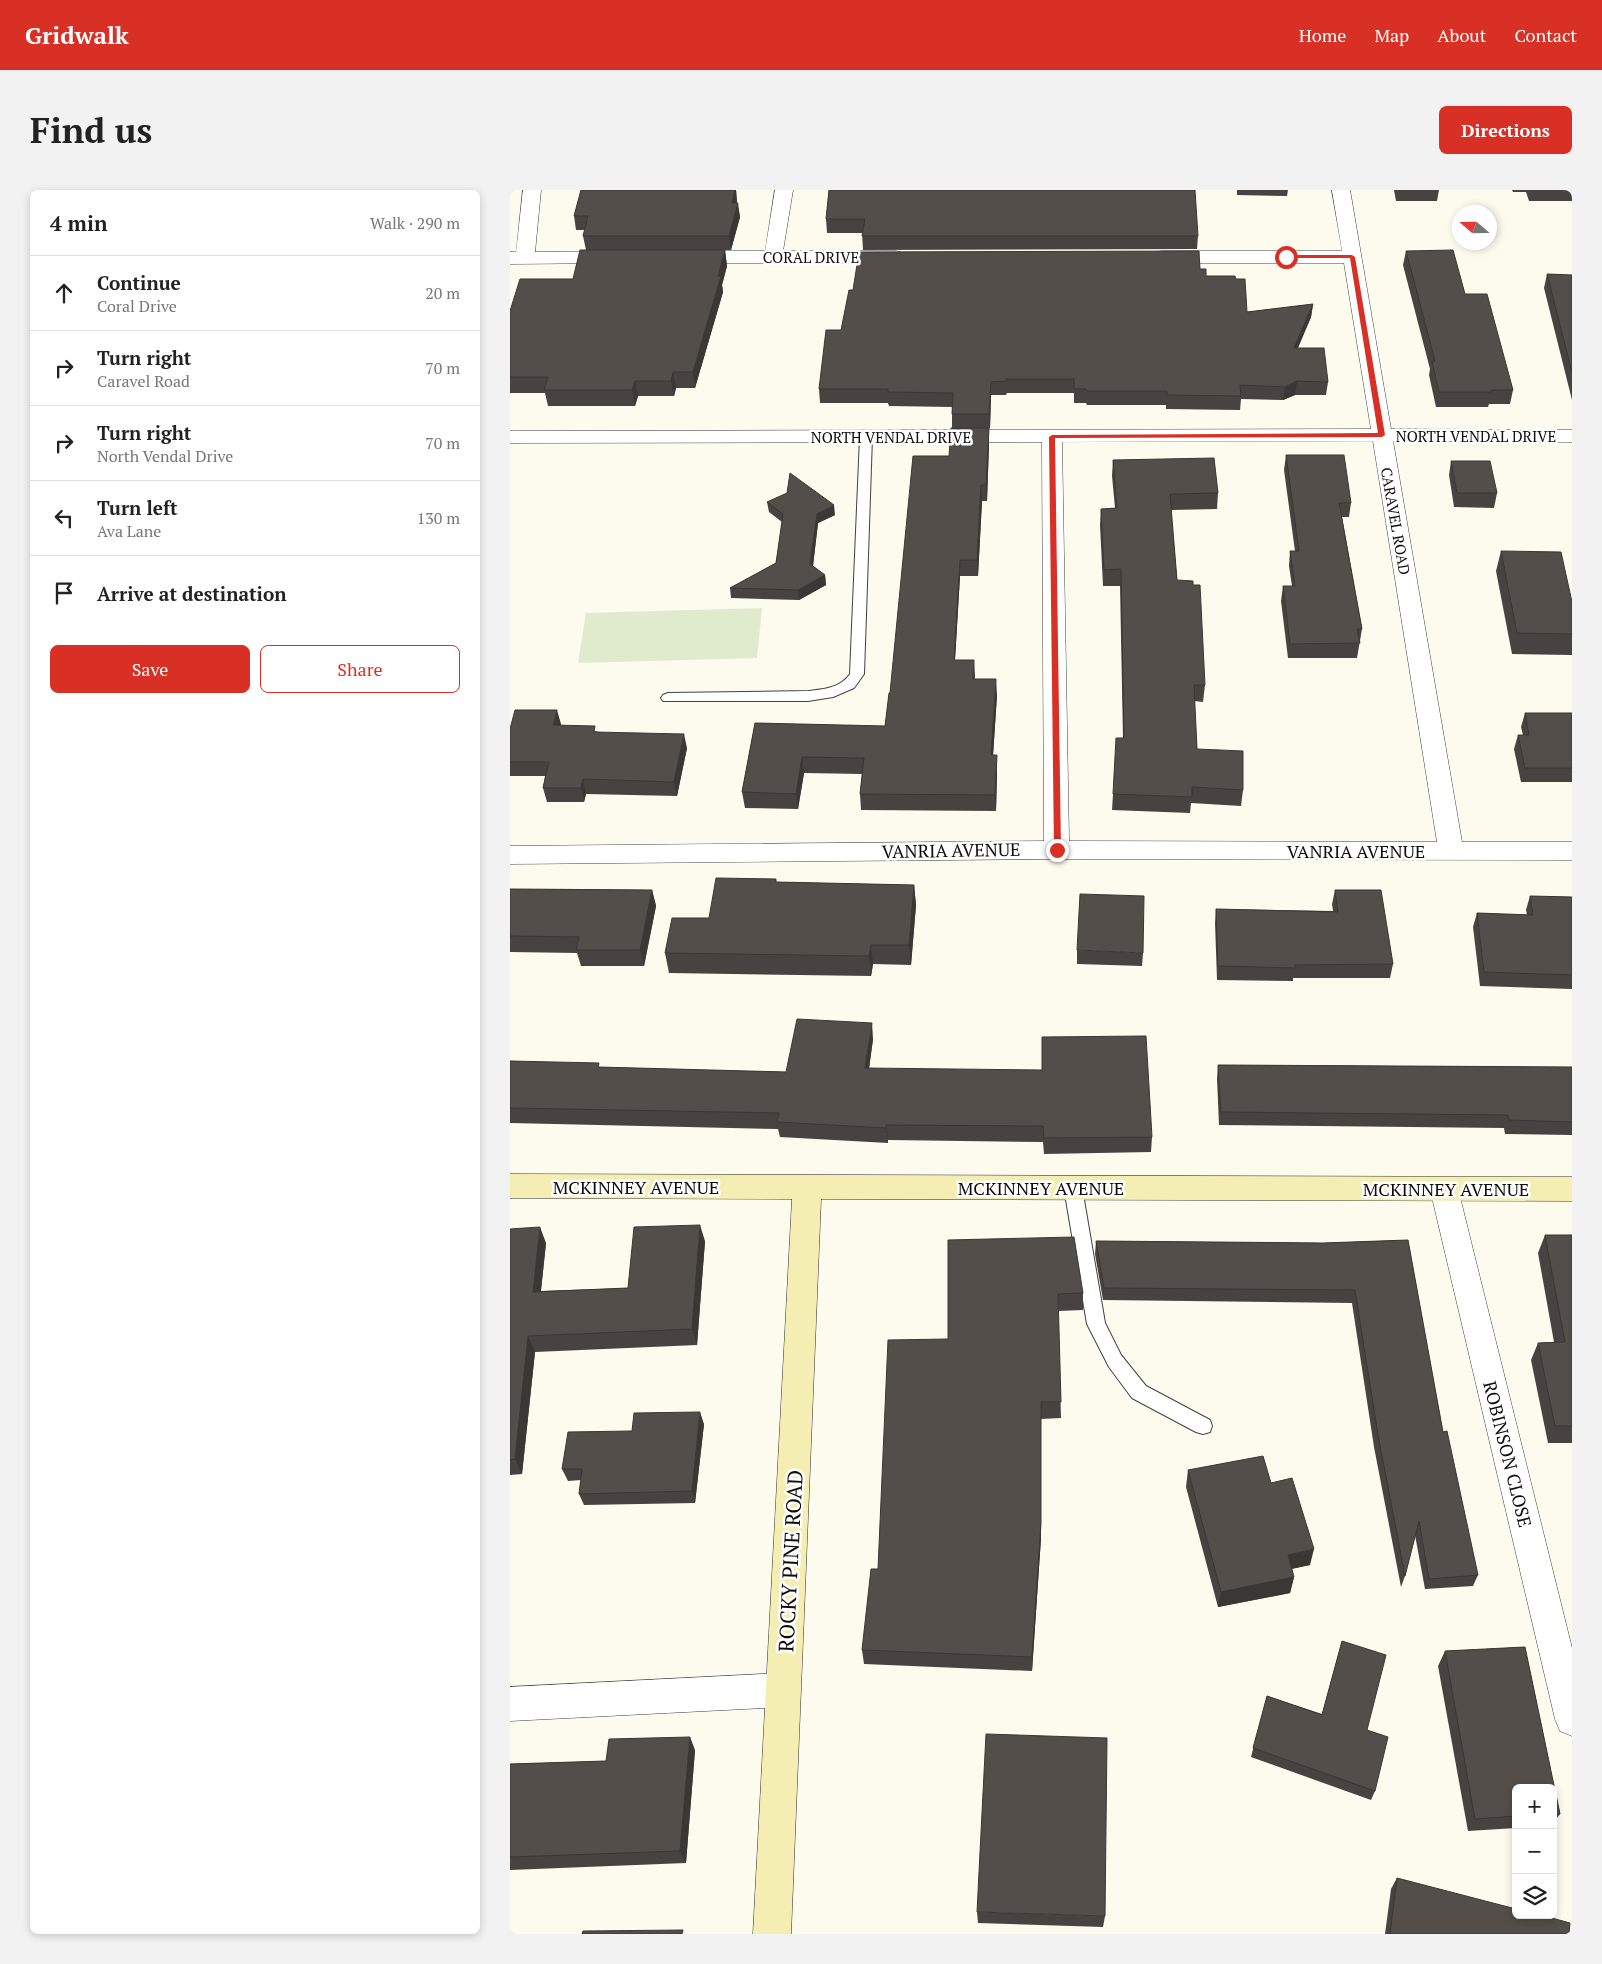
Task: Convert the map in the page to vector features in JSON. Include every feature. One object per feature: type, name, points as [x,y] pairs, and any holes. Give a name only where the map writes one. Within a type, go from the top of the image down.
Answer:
[{"type":"street","points":[[532,190],[517,258],[634,257]]},
{"type":"street","points":[[773,257],[784,190]]},
{"type":"street","name":"CARAVEL ROAD","points":[[1341,190],[1451,851]]},
{"type":"street","name":"CORAL DRIVE","points":[[674,257],[911,257]]},
{"type":"street","points":[[1148,257],[1352,257]]},
{"type":"street","name":"NORTH VENDAL DRIVE","points":[[510,438],[1572,436]]},
{"type":"street","points":[[1052,437],[1057,850]]},
{"type":"street","name":"VANRIA AVENUE","points":[[510,854],[1057,850],[1572,851]]},
{"type":"street","name":"MCKINNEY AVENUE","points":[[510,1186],[1572,1189]]},
{"type":"street","name":"ROCKY PINE ROAD","points":[[772,1934],[808,1187]]},
{"type":"street","name":"ROBINSON CLOSE","points":[[1444,1189],[1572,1719]]},
{"type":"street","points":[[510,1704],[784,1690]]},
{"type":"lane","points":[[668,698],[808,696],[833,692],[850,685],[857,674],[866,437]]},
{"type":"lane","points":[[1073,1188],[1096,1324],[1115,1361],[1140,1392],[1203,1426]]},
{"type":"green space","points":[[762,608],[757,658],[578,663],[586,613]]},
{"type":"building","points":[[581,190],[735,190],[732,203],[738,203],[729,236],[583,236],[588,216],[574,216]]},
{"type":"building","points":[[829,190],[1195,190],[1198,236],[862,236],[865,219],[826,219]]},
{"type":"building","points":[[580,250],[725,250],[718,276],[721,276],[693,372],[673,372],[671,381],[635,381],[632,390],[544,390],[548,377],[510,377],[510,311],[520,279],[573,279]]},
{"type":"building","points":[[1453,250],[1465,294],[1487,294],[1513,390],[1439,392],[1432,361],[1435,361],[1406,251]]},
{"type":"building","points":[[1199,251],[1200,269],[1206,269],[1206,276],[1235,276],[1236,279],[1245,279],[1247,312],[1313,304],[1294,348],[1324,348],[1328,382],[1297,381],[1285,387],[1240,385],[1241,396],[1167,395],[1167,391],[1087,391],[1086,389],[1074,389],[1074,379],[1006,379],[1006,381],[991,382],[989,414],[952,414],[953,393],[888,392],[888,389],[819,389],[826,330],[841,330],[849,290],[853,290],[859,252]]},
{"type":"building","points":[[1547,274],[1572,275],[1572,372]]},
{"type":"building","points":[[951,428],[989,428],[986,485],[981,485],[977,560],[960,560],[954,660],[974,660],[973,679],[996,679],[991,755],[997,755],[995,795],[860,794],[864,758],[802,757],[796,794],[742,792],[755,723],[885,726],[890,693],[913,456],[949,456]]},
{"type":"building","points":[[1286,455],[1344,455],[1351,503],[1339,503],[1362,629],[1357,629],[1360,643],[1290,644],[1283,586],[1295,586],[1290,551],[1299,551]]},
{"type":"building","points":[[1214,458],[1218,493],[1170,494],[1177,580],[1193,581],[1193,585],[1200,585],[1205,685],[1194,685],[1197,749],[1243,751],[1243,790],[1192,787],[1192,797],[1113,794],[1116,738],[1124,738],[1121,569],[1104,570],[1101,509],[1117,508],[1113,460]]},
{"type":"building","points":[[1451,461],[1490,461],[1497,493],[1457,493]]},
{"type":"building","points":[[790,473],[834,505],[817,514],[810,564],[825,575],[798,590],[730,588],[776,563],[783,514],[767,502],[787,493]]},
{"type":"building","points":[[1501,551],[1561,552],[1572,602],[1572,634],[1517,633]]},
{"type":"building","points":[[515,710],[557,710],[553,725],[595,726],[594,732],[684,734],[674,782],[583,779],[581,788],[543,788],[549,762],[510,762],[510,729]]},
{"type":"building","points":[[1525,713],[1572,713],[1572,768],[1525,768],[1518,735],[1529,735]]},
{"type":"building","points":[[716,878],[776,879],[776,882],[914,885],[909,945],[871,945],[869,956],[665,953],[672,918],[709,918]]},
{"type":"building","points":[[510,889],[652,890],[640,950],[576,950],[579,937],[510,936]]},
{"type":"building","points":[[1335,890],[1381,890],[1393,964],[1295,965],[1295,968],[1218,966],[1216,909],[1338,912]]},
{"type":"building","points":[[1080,894],[1144,896],[1143,953],[1077,950]]},
{"type":"building","points":[[1530,896],[1572,897],[1572,975],[1484,972],[1477,913],[1533,915]]},
{"type":"building","points":[[797,1019],[872,1023],[865,1068],[1042,1070],[1042,1037],[1146,1036],[1152,1137],[1044,1138],[1043,1126],[886,1125],[886,1128],[777,1122],[779,1113],[510,1108],[510,1061],[599,1063],[598,1067],[786,1072]]},
{"type":"building","points":[[1218,1065],[1572,1067],[1572,1122],[1509,1120],[1508,1115],[1221,1112]]},
{"type":"building","points":[[700,1225],[692,1329],[528,1336],[515,1459],[510,1460],[510,1229],[540,1227],[533,1292],[628,1288],[634,1227]]},
{"type":"building","points":[[1545,1235],[1572,1235],[1572,1426],[1555,1426],[1538,1343],[1565,1342]]},
{"type":"building","points":[[1074,1237],[1083,1293],[1058,1294],[1061,1402],[1041,1402],[1041,1523],[1032,1657],[862,1650],[871,1569],[878,1569],[888,1340],[948,1339],[948,1240]]},
{"type":"building","points":[[1408,1240],[1443,1432],[1447,1431],[1478,1575],[1429,1579],[1419,1521],[1405,1576],[1378,1435],[1355,1290],[1104,1288],[1096,1241],[1323,1243]]},
{"type":"building","points":[[700,1412],[692,1491],[579,1494],[582,1469],[562,1469],[568,1432],[632,1431],[634,1413]]},
{"type":"building","points":[[1263,1456],[1271,1483],[1292,1478],[1314,1549],[1288,1555],[1294,1577],[1221,1592],[1188,1470]]},
{"type":"building","points":[[1342,1641],[1386,1655],[1367,1730],[1388,1737],[1375,1791],[1253,1748],[1267,1696],[1322,1715]]},
{"type":"building","points":[[1525,1647],[1554,1784],[1512,1784],[1512,1816],[1475,1819],[1445,1651]]},
{"type":"building","points":[[986,1734],[1107,1738],[1105,1916],[977,1912]]},
{"type":"building","points":[[690,1737],[680,1851],[510,1857],[510,1764],[606,1761],[609,1739]]},
{"type":"building","points":[[1557,1800],[1560,1814],[1557,1814]]},
{"type":"building","points":[[1397,1878],[1512,1908],[1512,1919],[1556,1919],[1570,1923],[1569,1934],[1390,1934]]},
{"type":"building","points":[[683,1930],[682,1934],[582,1934],[583,1931]]},
{"type":"route","points":[[1057,850],[1052,437],[1382,435],[1352,257],[1286,257]]}]
